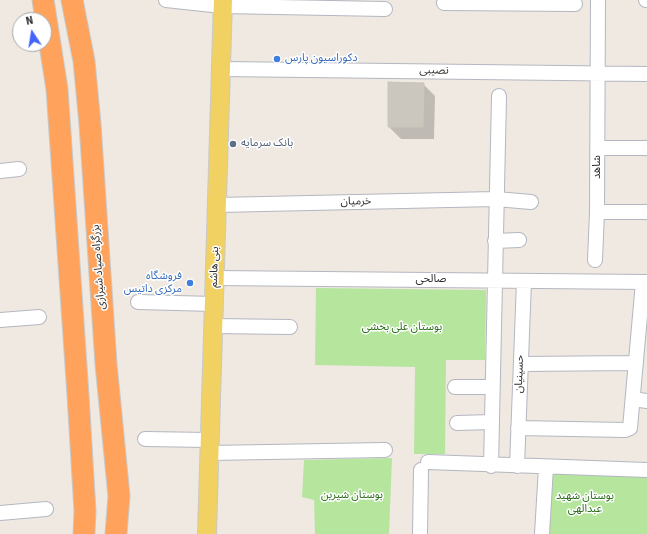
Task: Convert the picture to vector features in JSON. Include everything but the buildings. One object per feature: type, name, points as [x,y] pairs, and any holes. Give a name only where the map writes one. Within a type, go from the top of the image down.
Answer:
[{"type":"highway","points":[[43,0],[58,97],[79,410],[85,511],[84,534]]},
{"type":"highway","name":"بزرگراه صیاد شیرازی","points":[[72,0],[84,61],[90,124],[106,364],[119,496],[116,534]]},
{"type":"main road","name":"بنی هاشم","points":[[207,534],[222,3]]},
{"type":"street","points":[[166,0],[386,9]]},
{"type":"street","name":"شاهد","points":[[595,260],[598,148],[598,0]]},
{"type":"street","points":[[444,3],[490,2],[575,4]]},
{"type":"street","name":"نصیبی","points":[[221,69],[647,74]]},
{"type":"street","points":[[491,466],[499,96]]},
{"type":"street","points":[[598,148],[647,148]]},
{"type":"street","points":[[0,171],[19,169]]},
{"type":"street","name":"خرمیان","points":[[217,205],[496,199],[531,202]]},
{"type":"street","points":[[597,212],[647,212]]},
{"type":"street","points":[[495,241],[518,240]]},
{"type":"street","name":"صالحی","points":[[214,278],[645,282]]},
{"type":"street","name":"حسینیان","points":[[517,466],[524,281]]},
{"type":"street","points":[[518,428],[625,430],[630,428],[640,400],[636,363],[643,335],[645,282]]},
{"type":"street","points":[[138,302],[214,304]]},
{"type":"street","points":[[0,320],[39,317]]},
{"type":"street","points":[[213,326],[290,327]]},
{"type":"street","points":[[521,364],[636,363]]},
{"type":"street","points":[[454,387],[492,387]]},
{"type":"street","points":[[457,423],[492,422]]},
{"type":"street","points":[[145,438],[209,446],[385,450]]},
{"type":"street","points":[[420,534],[424,466],[517,466],[647,470]]},
{"type":"street","points":[[542,534],[546,467]]},
{"type":"street","points":[[0,513],[46,509]]},
{"type":"green space","name":"بوستان علی بخشی","points":[[316,288],[486,290],[485,360],[446,360],[445,454],[414,454],[415,367],[315,365]]},
{"type":"green space","name":"بوستان شیرین","points":[[392,458],[389,534],[315,534],[314,500],[302,497],[304,460]]},
{"type":"green space","name":"بوستان شهید عبدالهی","points":[[549,470],[647,474],[647,534],[546,534]]},
{"type":"place","name":"دکوراسیون پارس","points":[[277,59]]},
{"type":"place","name":"بانک سرمایه","points":[[233,144]]},
{"type":"place","name":"فروشگاه مرکزی داتیس","points":[[190,283]]}]
